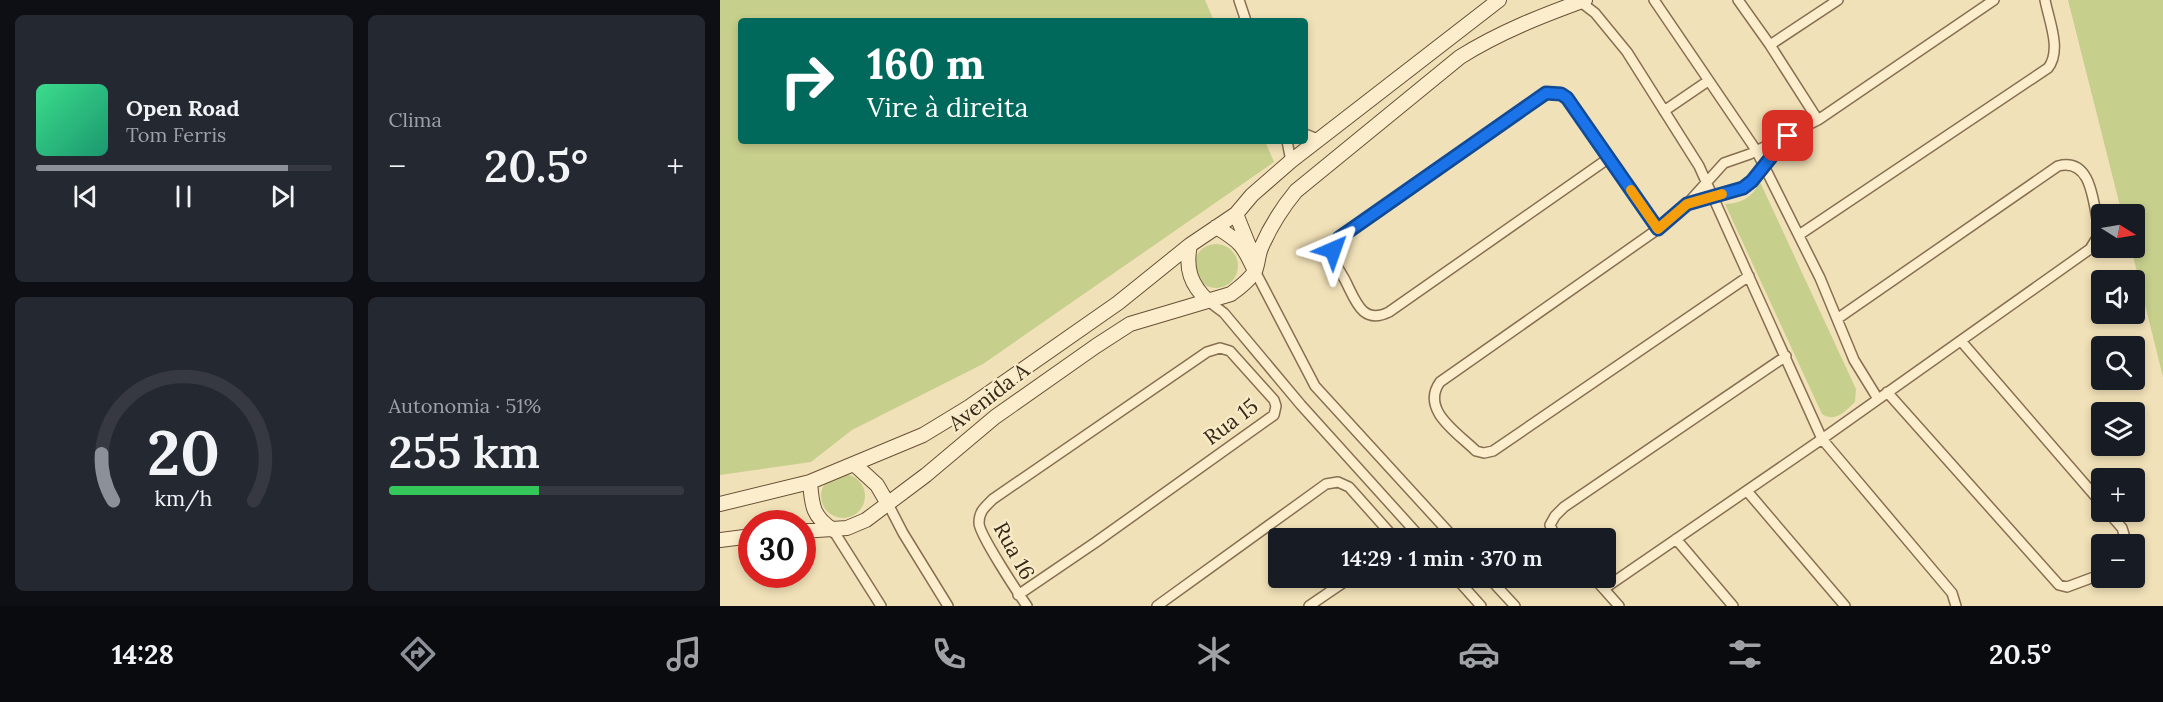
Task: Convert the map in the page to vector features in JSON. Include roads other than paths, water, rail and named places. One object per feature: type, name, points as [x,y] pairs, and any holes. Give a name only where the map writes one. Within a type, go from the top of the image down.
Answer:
[{"type":"main road","name":"Avenida A","points":[[854,464],[923,435],[969,407],[1118,303],[1190,245],[1236,214],[1252,195],[1291,161],[1499,0]]},
{"type":"main road","points":[[1190,245],[1189,276],[1208,301],[1231,294],[1255,271],[1260,250],[1273,224],[1296,191],[1460,57],[1490,38],[1531,19],[1581,1]]},
{"type":"main road","points":[[1236,214],[1250,248],[1255,271]]},
{"type":"main road","points":[[1216,227],[1241,244],[1255,271]]},
{"type":"main road","name":"Avenida A","points":[[816,531],[847,528],[861,523],[888,504],[995,417],[1130,324],[1208,301]]},
{"type":"main road","points":[[720,504],[810,482],[854,464],[877,485],[888,504]]},
{"type":"main road","points":[[810,482],[813,509],[823,524],[833,530]]},
{"type":"main road","points":[[720,540],[738,538]]},
{"type":"street","points":[[1239,0],[1245,18]]},
{"type":"street","points":[[1654,0],[1756,150],[1799,235],[1854,360],[1878,399]]},
{"type":"street","points":[[1738,0],[1818,120]]},
{"type":"street","points":[[1770,45],[1838,0]]},
{"type":"street","points":[[1749,276],[1493,451],[1484,453],[1476,451],[1437,412],[1433,402],[1434,391],[1440,382],[1658,229],[1687,204],[1724,164],[1818,120],[1994,0]]},
{"type":"street","points":[[1799,235],[2048,68],[2052,63],[2055,49],[2045,0]]},
{"type":"street","points":[[1581,1],[1607,25],[1627,52],[1706,181],[1822,439],[1952,593],[1956,606]]},
{"type":"street","points":[[1664,111],[1708,81]]},
{"type":"street","points":[[1609,158],[1389,312],[1380,316],[1370,316],[1358,306],[1333,256],[1335,244],[1339,238],[1546,93],[1561,94],[1567,98],[1609,158],[1658,229]]},
{"type":"street","points":[[1308,135],[1320,140]]},
{"type":"street","points":[[1687,204],[1743,188],[1752,181],[1763,164],[1788,136]]},
{"type":"street","points":[[1288,144],[1291,161]]},
{"type":"street","points":[[1616,580],[1822,439],[2090,249],[2095,243],[2099,229],[2086,176],[2077,167],[2064,164],[2058,166],[1837,319]]},
{"type":"street","points":[[1255,271],[1268,292],[1315,386],[1445,528]]},
{"type":"street","points":[[1208,301],[1224,313],[1301,405],[1412,528]]},
{"type":"street","points":[[1961,341],[2091,491]]},
{"type":"street","name":"Rua 15","points":[[981,511],[993,499],[1207,352],[1220,348],[1230,351],[1274,400],[1276,406],[1274,415],[1018,595]]},
{"type":"street","points":[[1551,528],[1550,525],[1555,516],[1564,507],[1786,356]]},
{"type":"street","points":[[1887,392],[2060,585],[2067,587],[2091,578]]},
{"type":"street","points":[[1157,606],[1326,484],[1338,482],[1348,487],[1385,528]]},
{"type":"street","points":[[1747,491],[1845,606]]},
{"type":"street","points":[[888,504],[948,606]]},
{"type":"street","name":"Rua 16","points":[[981,511],[978,525],[1026,606]]},
{"type":"street","points":[[833,530],[881,606]]},
{"type":"street","points":[[1676,539],[1732,606]]},
{"type":"street","points":[[1309,606],[1335,588]]},
{"type":"street","points":[[1465,588],[1481,606]]},
{"type":"street","points":[[1498,588],[1515,606]]},
{"type":"street","points":[[1605,588],[1619,606]]}]
